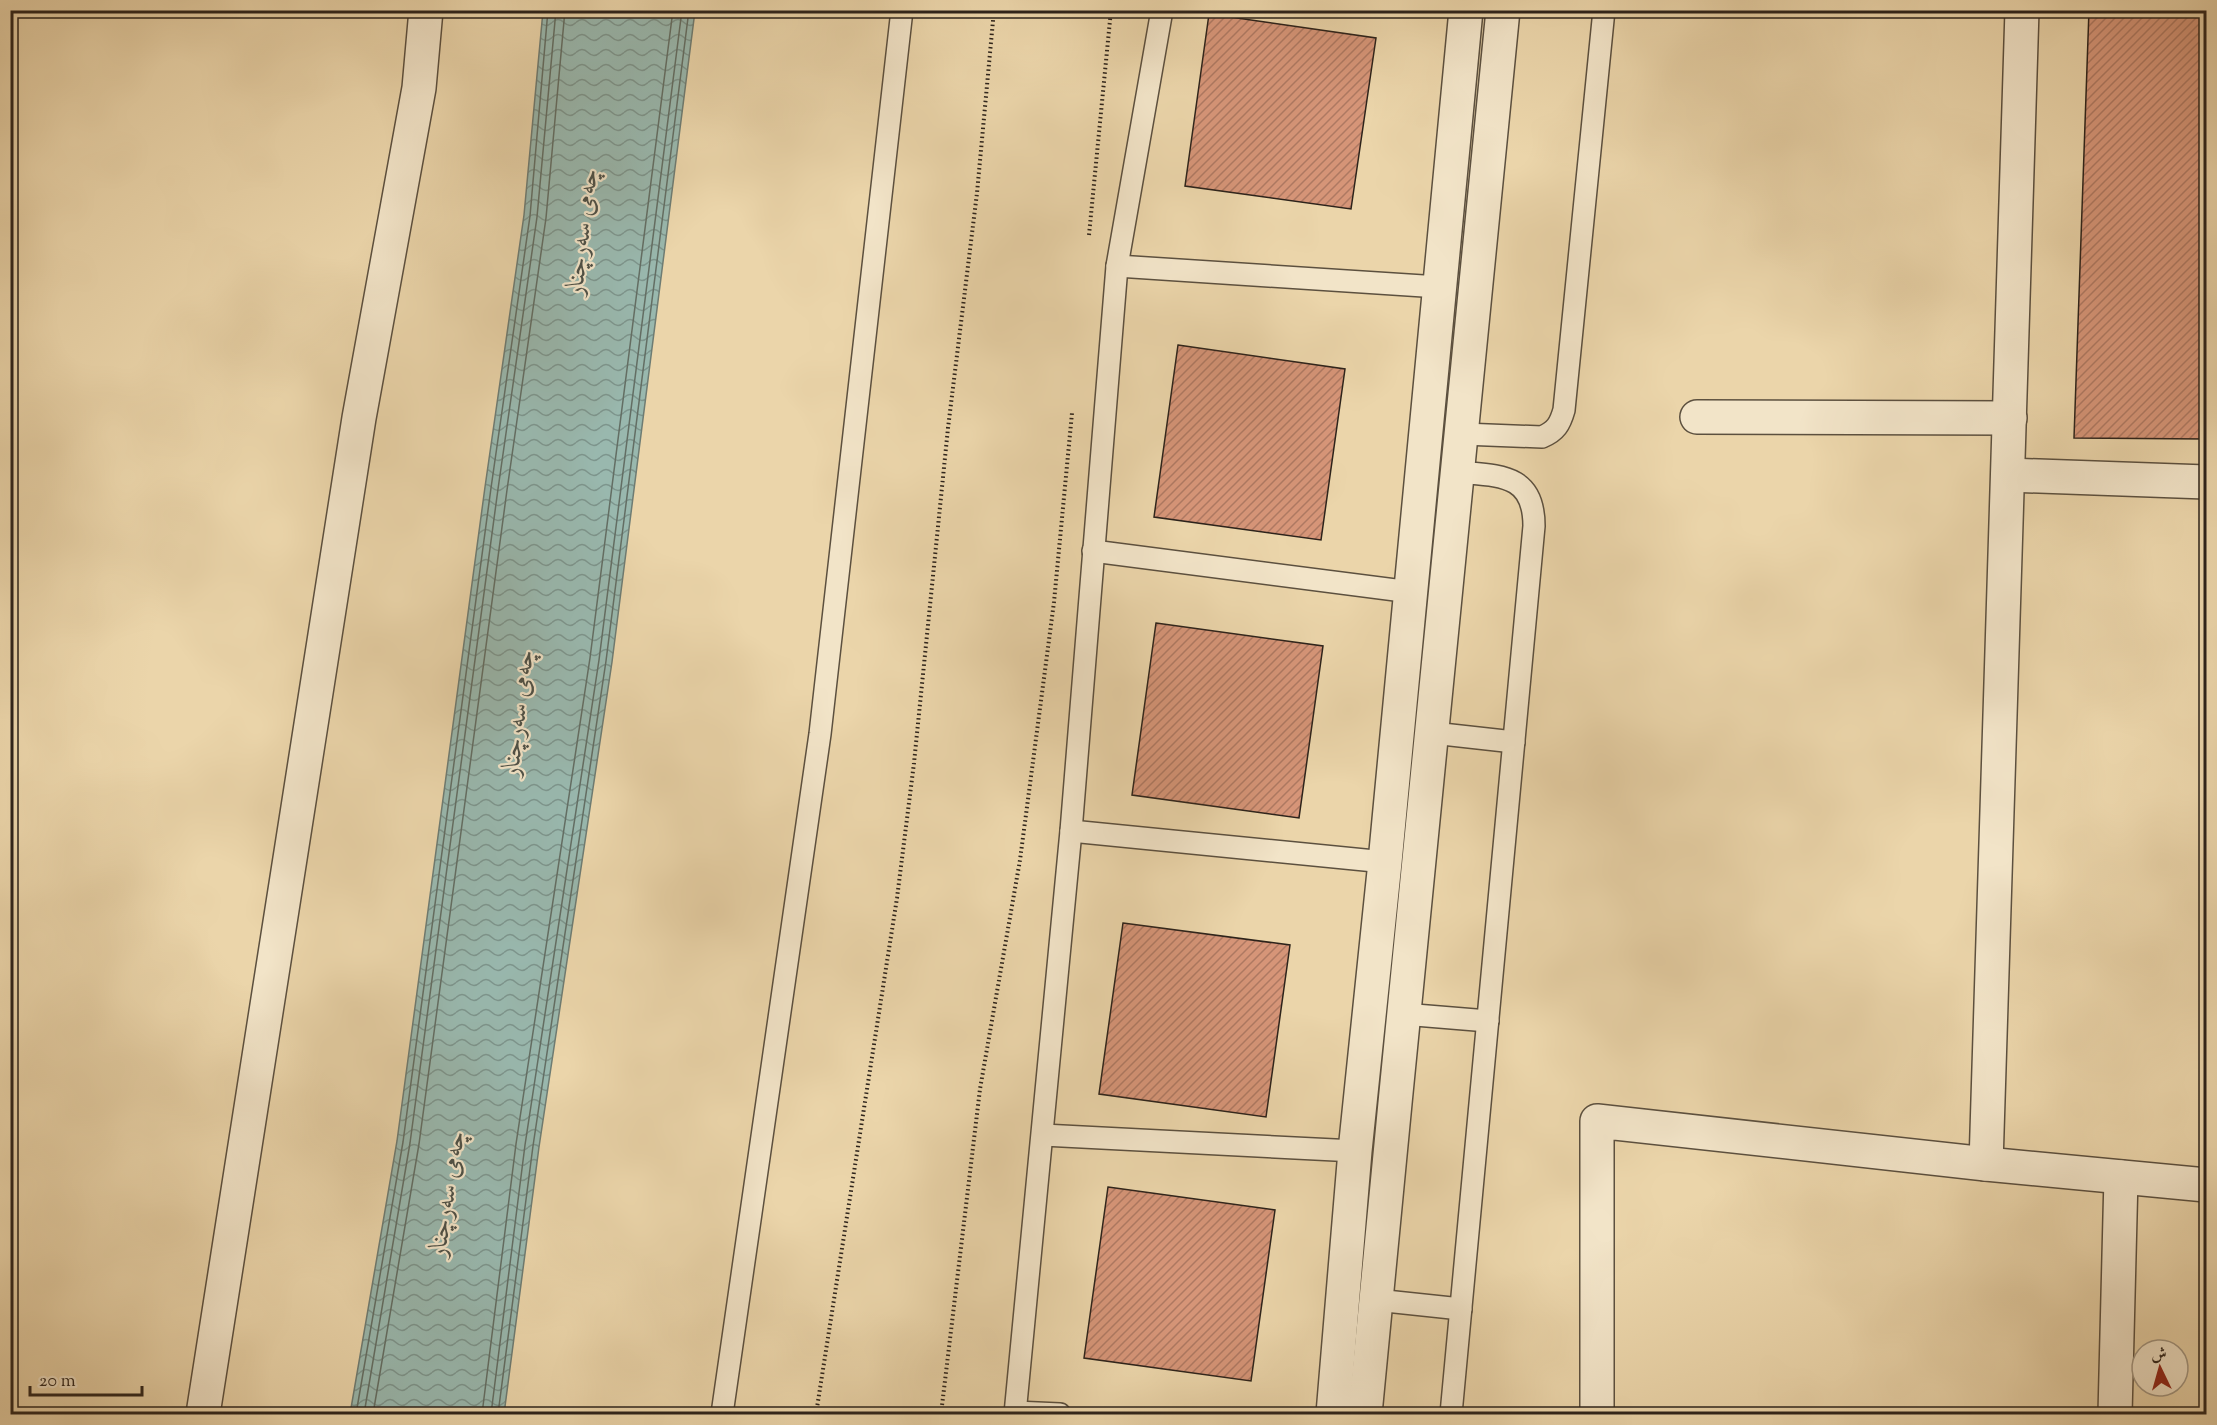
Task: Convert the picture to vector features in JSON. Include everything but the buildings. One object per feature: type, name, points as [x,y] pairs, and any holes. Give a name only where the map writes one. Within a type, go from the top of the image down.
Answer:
[{"type":"street","points":[[203,1414],[359,418],[419,88],[426,10]]},
{"type":"street","points":[[1333,1414],[1354,1151],[1385,862],[1466,10]]},
{"type":"street","points":[[1365,1414],[1503,10]]},
{"type":"street","points":[[1986,1164],[2022,10]]},
{"type":"street","points":[[1697,417],[2010,418]]},
{"type":"street","points":[[2008,475],[2206,482]]},
{"type":"street","points":[[1597,1414],[1597,1121],[1986,1164],[2206,1185]]},
{"type":"street","points":[[2115,1414],[2121,1177]]},
{"type":"lane","points":[[722,1414],[820,734],[902,10]]},
{"type":"lane","points":[[1060,1414],[1015,1413],[1071,831],[1117,266],[1162,10]]},
{"type":"lane","points":[[1463,434],[1542,437],[1553,432],[1561,422],[1604,10]]},
{"type":"lane","points":[[1117,266],[1439,287]]},
{"type":"lane","points":[[1451,1414],[1534,508],[1527,493],[1514,481],[1498,476],[1459,472]]},
{"type":"lane","points":[[1094,551],[1411,592]]},
{"type":"lane","points":[[1433,733],[1514,742]]},
{"type":"lane","points":[[1071,831],[1385,862]]},
{"type":"lane","points":[[1403,1014],[1488,1021]]},
{"type":"lane","points":[[1043,1135],[1354,1151]]},
{"type":"lane","points":[[1376,1300],[1461,1309]]},
{"type":"path","points":[[816,1414],[897,898],[914,763],[948,428],[977,193],[994,10]]},
{"type":"path","points":[[1088,247],[1111,10]]},
{"type":"path","points":[[941,1414],[980,1089],[1020,860],[1054,602],[1072,412]]},
{"type":"water","name":"چەمی سەرچنار","points":[[543,11],[695,11],[612,662],[539,1147],[504,1414],[350,1414],[397,1141],[524,215]]}]
